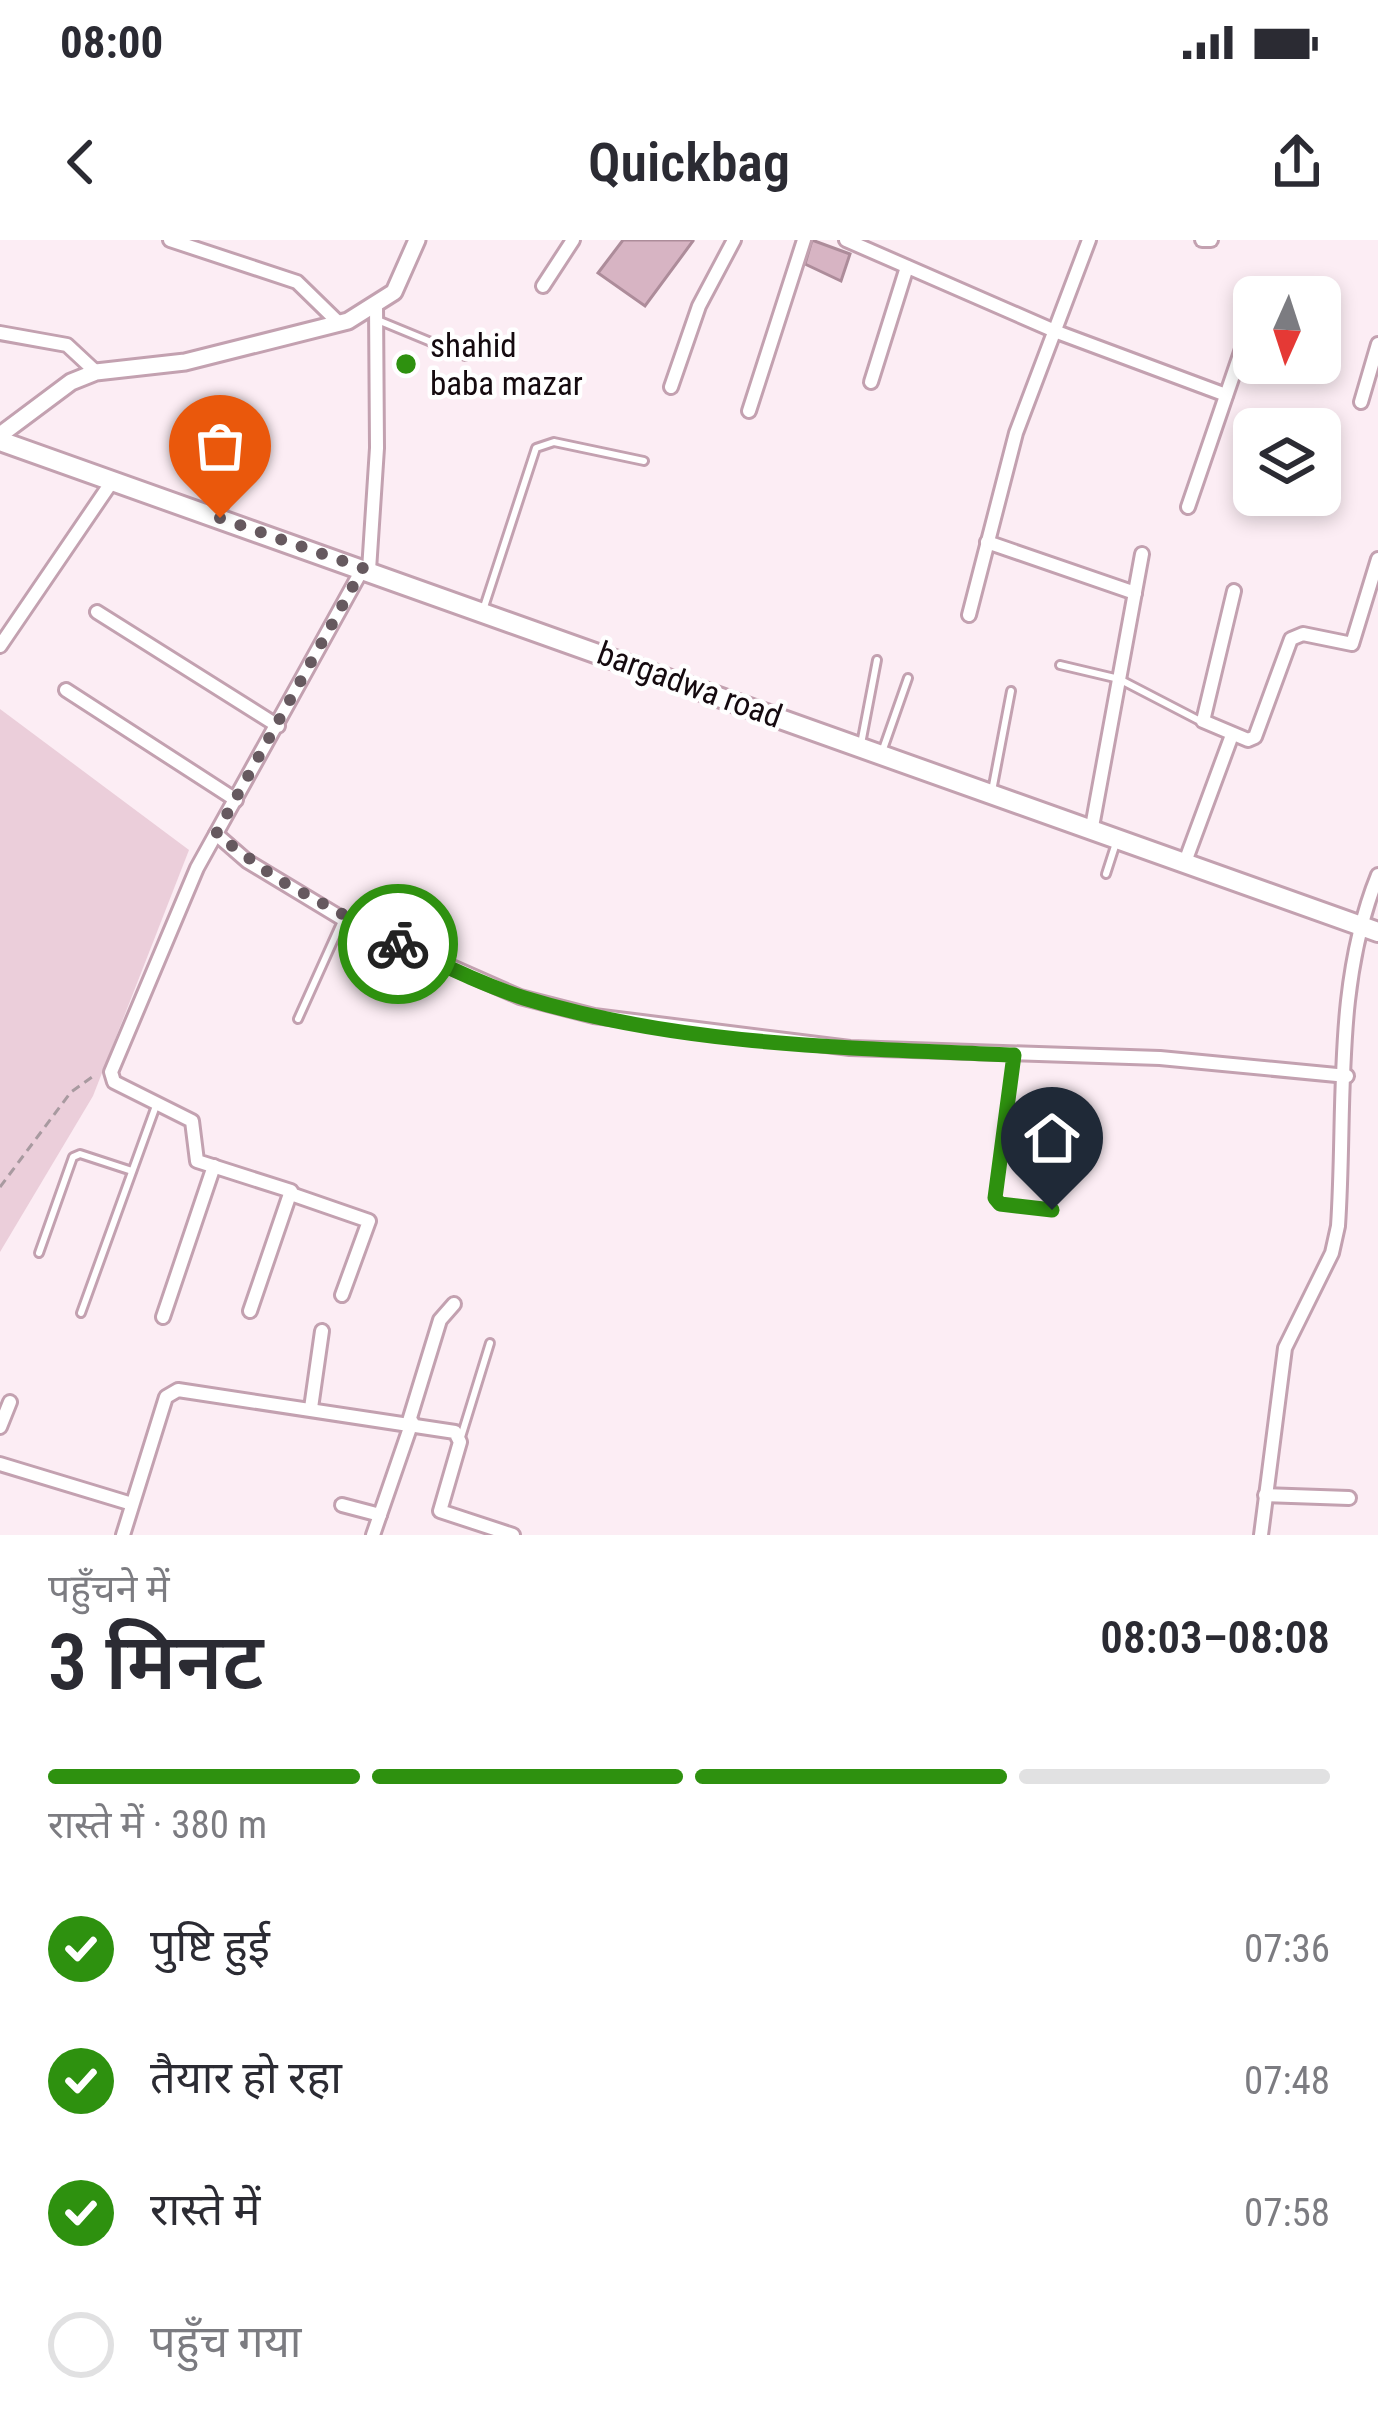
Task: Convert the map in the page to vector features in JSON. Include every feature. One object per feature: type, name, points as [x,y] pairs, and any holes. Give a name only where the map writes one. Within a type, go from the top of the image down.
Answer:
[{"type":"main road","name":"bargadwa road","points":[[0,438],[1378,932]]},
{"type":"street","points":[[170,240],[286,277],[339,323]]},
{"type":"street","points":[[0,438],[90,366],[185,362],[376,312],[394,292],[417,240]]},
{"type":"street","points":[[543,286],[572,240]]},
{"type":"street","points":[[671,387],[699,306],[734,240]]},
{"type":"street","points":[[749,411],[804,240]]},
{"type":"street","points":[[846,240],[1057,332],[1226,395]]},
{"type":"street","points":[[969,615],[1016,433],[1089,240]]},
{"type":"street","points":[[1202,240],[1211,240]]},
{"type":"street","points":[[871,382],[907,267]]},
{"type":"street","points":[[250,1312],[291,1194],[289,1188],[194,1157],[196,1125],[114,1082],[111,1072],[216,834],[366,569],[377,448],[376,312]]},
{"type":"street","points":[[0,333],[71,348],[90,366]]},
{"type":"street","points":[[1361,402],[1378,344]]},
{"type":"street","points":[[1188,507],[1233,375]]},
{"type":"street","points":[[0,646],[112,481]]},
{"type":"street","points":[[987,542],[1135,593]]},
{"type":"street","points":[[1092,827],[1142,554]]},
{"type":"street","points":[[1234,591],[1203,716],[1206,724],[1248,740],[1255,737],[1291,639],[1303,634],[1352,644],[1378,559]]},
{"type":"street","points":[[97,612],[278,726]]},
{"type":"street","points":[[66,690],[236,800]]},
{"type":"street","points":[[1185,862],[1232,734]]},
{"type":"street","points":[[216,834],[247,861],[343,919],[520,997],[594,1016],[850,1048],[1160,1058],[1347,1076]]},
{"type":"street","points":[[1261,1535],[1285,1348],[1336,1238],[1347,1076],[1346,988],[1358,925],[1378,875]]},
{"type":"street","points":[[164,1317],[214,1166]]},
{"type":"street","points":[[291,1194],[369,1221],[342,1295]]},
{"type":"street","points":[[373,1535],[440,1320],[454,1304]]},
{"type":"street","points":[[311,1408],[322,1331]]},
{"type":"street","points":[[123,1535],[169,1393],[311,1408],[455,1432],[460,1438],[439,1508],[468,1529],[513,1535]]},
{"type":"street","points":[[0,1427],[10,1402]]},
{"type":"street","points":[[0,1464],[132,1504]]},
{"type":"street","points":[[1265,1495],[1349,1498]]},
{"type":"street","points":[[342,1504],[380,1515]]},
{"type":"lane","points":[[376,312],[465,356]]},
{"type":"lane","points":[[220,518],[256,429]]},
{"type":"lane","points":[[483,610],[536,448],[554,442],[644,461]]},
{"type":"lane","points":[[861,744],[877,660]]},
{"type":"lane","points":[[1060,665],[1119,679],[1206,724]]},
{"type":"lane","points":[[882,752],[908,678]]},
{"type":"lane","points":[[992,791],[1011,691]]},
{"type":"lane","points":[[1106,874],[1118,837]]},
{"type":"lane","points":[[298,1018],[343,919]]},
{"type":"lane","points":[[1014,1055],[995,1198],[1000,1204],[1052,1210]]},
{"type":"lane","points":[[82,1313],[157,1103]]},
{"type":"lane","points":[[40,1252],[73,1157],[80,1154],[133,1171]]},
{"type":"lane","points":[[460,1438],[490,1343]]},
{"type":"path","points":[[0,1187],[71,1092],[93,1076],[111,1072]]},
{"type":"shaded area","points":[[0,709],[189,850],[93,1096],[0,1252]]},
{"type":"building","points":[[623,240],[693,241],[645,306],[598,273]]},
{"type":"building","points":[[812,240],[850,254],[841,281],[805,264]]},
{"type":"way so far","points":[[220,518],[363,568],[216,834],[247,861],[343,919],[398,944]]},
{"type":"place","name":"shahid baba mazar","points":[[406,364]]},
{"type":"route","points":[[398,944],[520,997],[630,1023],[850,1048],[1014,1055],[995,1198],[1000,1204],[1052,1210]]}]
